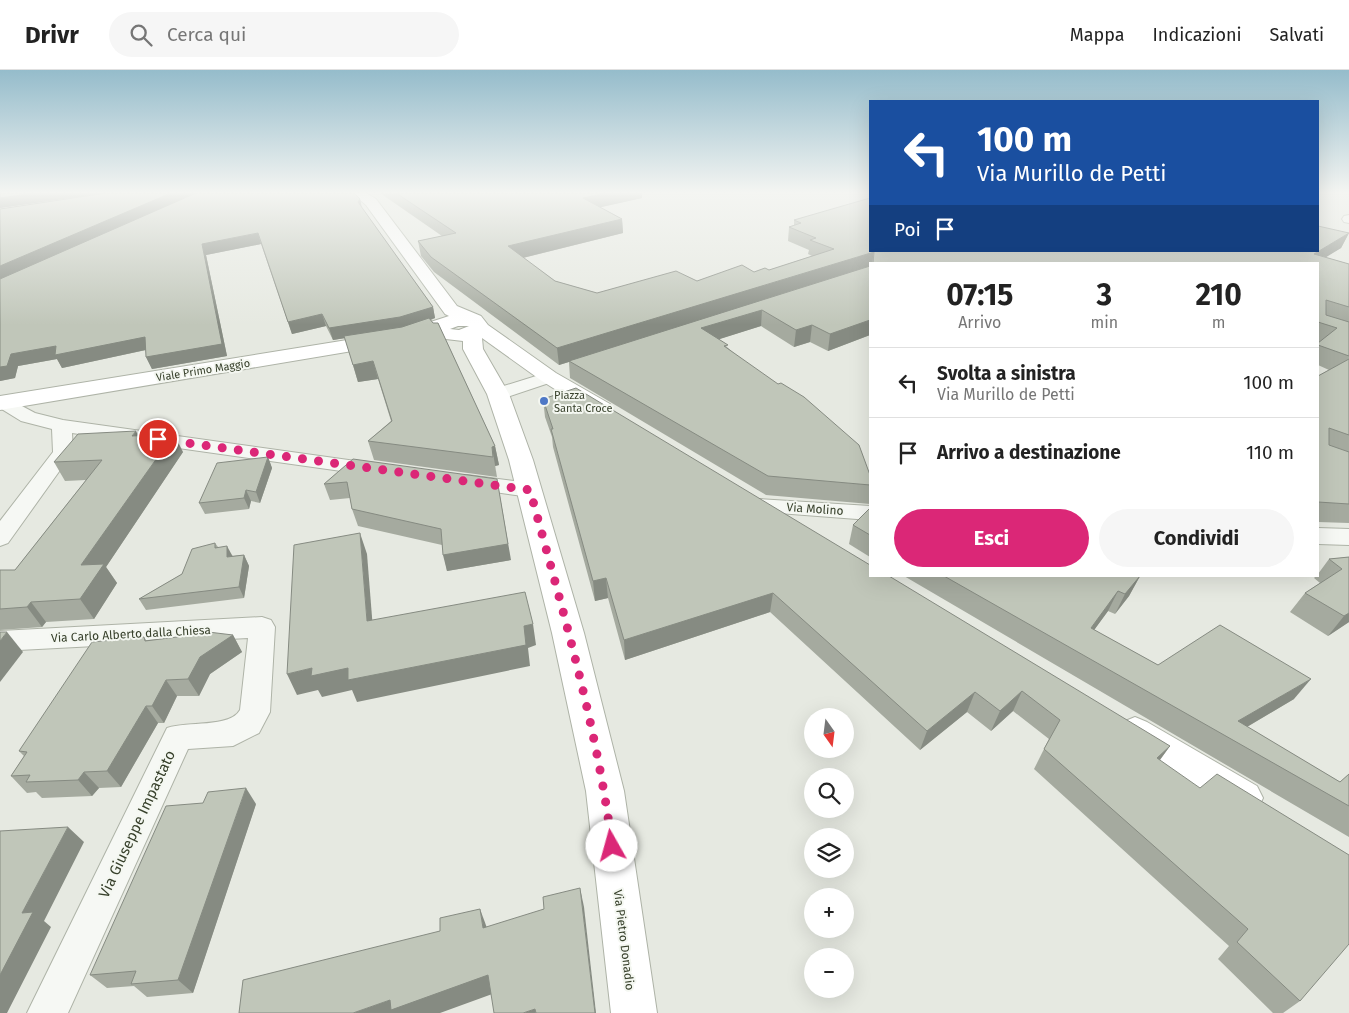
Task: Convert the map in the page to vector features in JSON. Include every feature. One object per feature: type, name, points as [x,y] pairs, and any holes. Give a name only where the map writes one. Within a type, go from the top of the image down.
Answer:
[{"type":"main road","name":"Via Pietro Donadio","points":[[395,237],[459,329],[498,394],[530,490],[568,633],[605,791],[634,1013]]},
{"type":"main road","name":"Viale Primo Maggio","points":[[3,403],[406,336],[459,329]]},
{"type":"main road","points":[[459,329],[558,374],[616,418]]},
{"type":"main road","points":[[751,500],[810,536]]},
{"type":"main road","points":[[1113,719],[1273,815]]},
{"type":"street","points":[[498,394],[558,374]]},
{"type":"street","points":[[3,403],[28,417],[62,426],[392,472]]},
{"type":"street","points":[[0,538],[63,452],[62,426]]},
{"type":"street","points":[[451,480],[530,490]]},
{"type":"street","name":"Via Molino","points":[[751,500],[869,513]]},
{"type":"street","points":[[1319,536],[1349,537]]},
{"type":"street","name":"Via Carlo Alberto dalla Chiesa","points":[[0,641],[262,627]]},
{"type":"street","name":"Via Giuseppe Impastato","points":[[47,1013],[178,737],[233,733],[248,724],[255,712],[262,627]]},
{"type":"building","points":[[0,237],[68,237],[0,266]]},
{"type":"building","points":[[96,237],[238,237],[202,244],[222,344],[146,357],[145,337],[55,355],[56,346],[11,354],[7,366],[0,367],[0,279]]},
{"type":"building","points":[[259,237],[383,237],[433,307],[400,317],[329,328],[322,314],[288,322]]},
{"type":"building","points":[[437,237],[546,237],[508,246],[555,281],[597,293],[676,271],[697,281],[742,265],[754,272],[765,268],[769,270],[834,249],[810,240],[816,238],[814,237],[869,237],[869,252],[874,252],[557,348],[431,257],[418,241]]},
{"type":"building","points":[[1319,237],[1342,237],[1319,251]]},
{"type":"building","points":[[874,252],[1317,252],[1314,254],[1349,264],[1349,307],[1326,300],[1326,315],[1349,322],[1349,356],[1319,345],[1319,342],[1337,328],[1319,322],[1319,262],[873,262]]},
{"type":"building","points":[[869,266],[869,320],[830,334],[812,325],[796,330],[762,310],[701,328],[728,345],[724,346],[778,384],[781,383],[804,397],[859,445],[869,472],[869,485],[768,476],[569,361]]},
{"type":"building","points":[[429,318],[433,323],[438,323],[495,446],[492,447],[493,457],[368,441],[392,421],[373,361],[353,365],[344,336],[402,327]]},
{"type":"building","points":[[1349,359],[1349,435],[1329,428],[1329,445],[1349,452],[1349,504],[1319,502],[1319,375]]},
{"type":"building","points":[[576,388],[869,564],[869,577],[891,577],[1170,746],[1157,758],[1200,788],[1217,774],[1349,855],[1349,944],[1300,1001],[1237,942],[1248,929],[1044,749],[1060,720],[1022,691],[1000,711],[975,692],[927,731],[773,593],[624,640],[606,578],[593,581],[551,429],[553,429],[543,399]]},
{"type":"building","points":[[136,431],[132,436],[174,434],[81,565],[104,564],[80,599],[31,602],[27,607],[0,609],[0,570],[15,570],[102,460],[54,462],[78,434]]},
{"type":"building","points":[[268,457],[256,492],[246,490],[244,498],[199,503],[217,463]]},
{"type":"building","points":[[353,459],[497,479],[508,544],[443,555],[441,529],[352,509],[347,482],[324,484]]},
{"type":"building","points":[[869,509],[869,534],[853,525]]},
{"type":"building","points":[[360,533],[367,621],[525,592],[533,624],[524,626],[526,645],[348,680],[348,668],[311,676],[312,668],[287,674],[294,545]]},
{"type":"building","points":[[215,543],[215,548],[227,546],[227,557],[244,555],[239,587],[139,599],[182,574],[192,549]]},
{"type":"building","points":[[1349,557],[1349,613],[1344,616],[1305,593],[1342,569],[1329,559]]},
{"type":"building","points":[[946,577],[1139,577],[1125,594],[1118,591],[1091,628],[1158,665],[1220,625],[1311,679],[1238,721],[1340,782],[1349,774],[1349,806]]},
{"type":"building","points":[[200,631],[233,635],[200,657],[188,679],[166,680],[152,706],[146,706],[107,771],[84,772],[78,780],[26,782],[30,775],[11,776],[27,752],[19,751],[92,642],[144,637],[145,641],[193,635]]},
{"type":"building","points":[[0,632],[7,632],[0,641]]},
{"type":"building","points":[[246,788],[178,980],[131,984],[136,971],[90,975],[166,806],[203,803],[208,792]]},
{"type":"building","points":[[68,827],[22,913],[33,912],[0,975],[0,831]]},
{"type":"building","points":[[580,888],[595,1013],[536,1013],[535,1009],[523,1013],[494,1013],[488,975],[391,1010],[390,1000],[353,1013],[239,1013],[243,980],[440,931],[440,918],[480,909],[483,928],[544,909],[543,897]]},
{"type":"place","name":"Piazza Santa Croce","points":[[544,401]]},
{"type":"route","points":[[158,439],[530,490],[568,633],[605,791],[612,846]]}]
